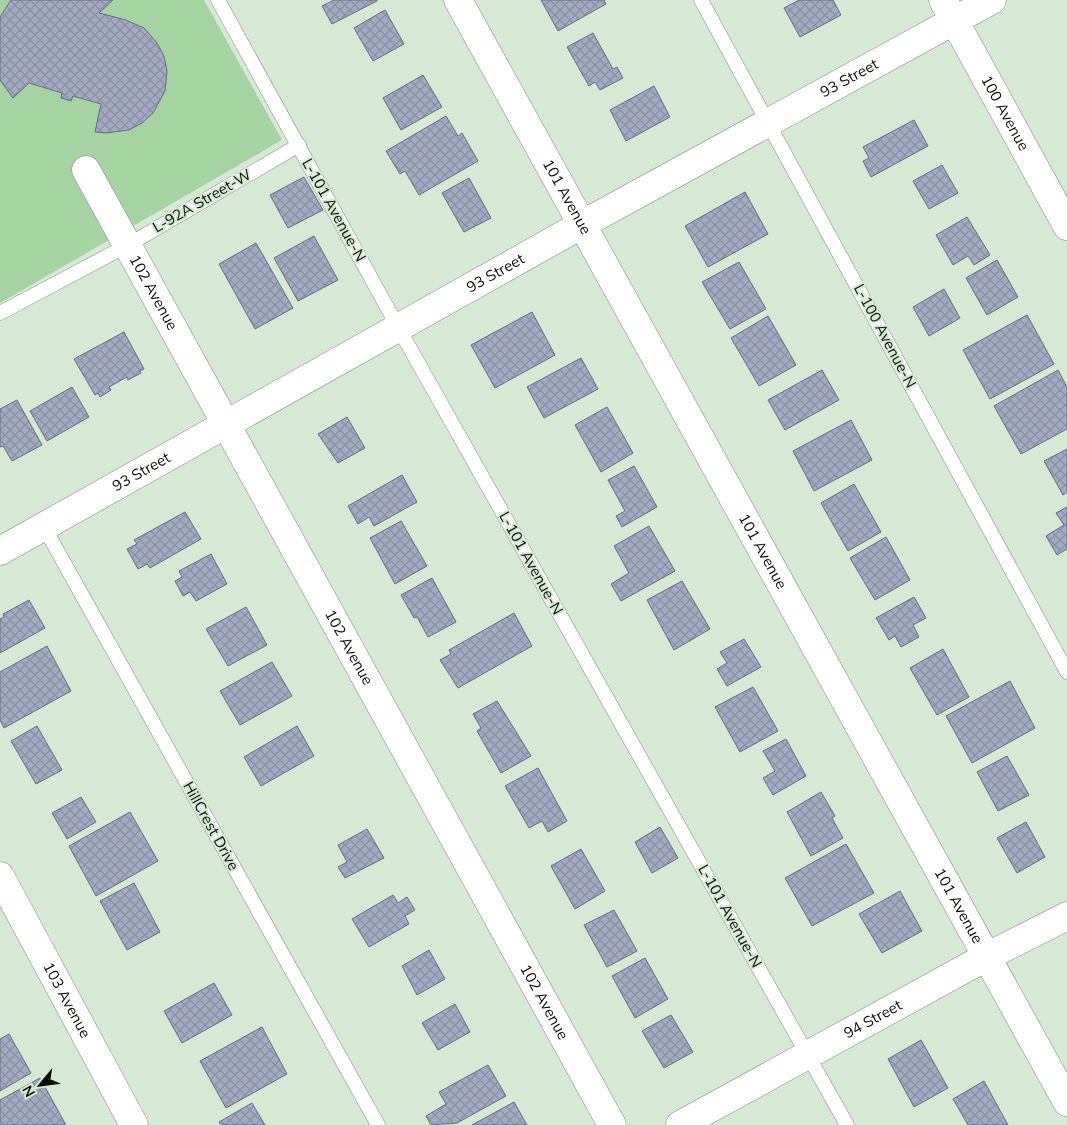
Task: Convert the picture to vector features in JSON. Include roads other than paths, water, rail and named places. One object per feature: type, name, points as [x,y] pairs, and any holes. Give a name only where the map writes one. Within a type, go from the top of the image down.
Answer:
[{"type":"street","name":"101 Avenue","points":[[458,0],[1067,1102]]},
{"type":"street","name":"93 Street","points":[[0,551],[583,224],[769,122],[949,10],[992,0]]},
{"type":"street","name":"100 Avenue","points":[[949,10],[1067,226]]},
{"type":"street","name":"102 Avenue","points":[[86,170],[612,1125]]},
{"type":"street","name":"103 Avenue","points":[[0,876],[134,1125]]},
{"type":"street","name":"94 Street","points":[[680,1125],[988,956],[1067,916]]},
{"type":"lane","name":"L-101 Avenue-N","points":[[218,0],[398,328],[847,1125]]},
{"type":"lane","name":"L-100 Avenue-N","points":[[701,0],[1067,672]]},
{"type":"lane","name":"L-92A Street-W","points":[[0,313],[128,245],[298,145]]},
{"type":"lane","name":"HillCrest Drive","points":[[44,527],[378,1125]]}]
